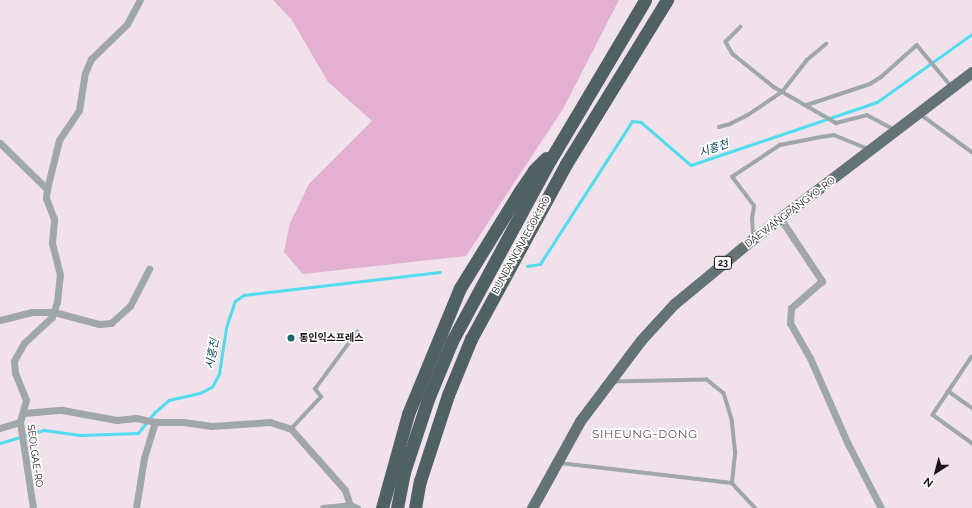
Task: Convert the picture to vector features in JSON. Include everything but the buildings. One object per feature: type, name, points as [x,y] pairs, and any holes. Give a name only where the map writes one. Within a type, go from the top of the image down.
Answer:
[{"type":"highway","name":"BUNDANGNAEGOK-RO","points":[[397,508],[404,472],[428,399],[452,341],[492,263],[558,147],[645,0]]},
{"type":"highway","name":"BUNDANGNAEGOK-RO","points":[[415,508],[420,481],[448,395],[474,332],[566,164],[667,0]]},
{"type":"highway","points":[[382,508],[408,414],[460,288],[534,170],[558,147]]},
{"type":"main road","name":"DAEWANGPANGYO-RO","points":[[532,508],[555,462],[608,382],[641,340],[674,304],[754,238],[972,72]]},
{"type":"street","name":"SEOLGAE-RO","points":[[33,508],[20,422],[24,413],[26,400],[15,373],[14,361],[24,343],[38,332],[54,312],[60,275],[52,243],[54,219],[46,198],[47,189],[59,140],[79,110],[85,73],[91,59],[127,24],[140,0]]},
{"type":"street","points":[[0,143],[47,189]]},
{"type":"street","points":[[780,218],[822,281],[791,308],[790,323],[810,358],[848,444],[881,508]]},
{"type":"street","points":[[0,320],[32,312],[54,312],[99,324],[111,323],[130,306],[149,269]]},
{"type":"street","points":[[24,413],[62,410],[117,420],[142,419],[155,422],[183,422],[212,426],[270,422],[291,429],[345,490],[350,505]]},
{"type":"street","points":[[0,428],[20,422]]},
{"type":"street","points":[[136,508],[144,458],[155,422]]},
{"type":"street","points":[[323,508],[350,505],[357,508]]},
{"type":"lane","points":[[741,27],[726,42],[733,54],[782,92],[836,123],[867,115],[896,130]]},
{"type":"lane","points":[[719,127],[730,124],[748,115],[782,92],[807,60],[826,44]]},
{"type":"lane","points":[[807,105],[870,84],[881,77],[917,45],[952,86]]},
{"type":"lane","points":[[918,112],[972,152]]},
{"type":"lane","points":[[754,238],[752,219],[754,206],[732,177],[780,145],[815,138],[834,135],[870,150]]},
{"type":"lane","points":[[291,429],[321,397],[315,389],[357,332]]},
{"type":"lane","points":[[972,357],[933,415],[972,443]]},
{"type":"lane","points":[[608,382],[707,380],[724,394],[732,421],[735,452],[732,483]]},
{"type":"lane","points":[[948,391],[972,408]]},
{"type":"lane","points":[[555,462],[732,483],[755,508]]},
{"type":"shaded area","points":[[273,0],[619,0],[563,109],[466,256],[303,274],[284,252],[290,223],[309,184],[372,121],[328,82],[292,20]]},
{"type":"waterway","name":"시흥천","points":[[527,266],[540,264],[632,121],[641,122],[691,165],[877,102],[972,34]]},
{"type":"waterway","name":"시흥천","points":[[0,443],[44,430],[80,435],[138,433],[154,413],[169,400],[200,393],[212,387],[219,374],[226,328],[235,301],[244,295],[440,272]]},
{"type":"place","name":"통인익스프레스","points":[[291,338]]},
{"type":"district","name":"SIHEUNG-DONG","points":[[645,435]]}]
